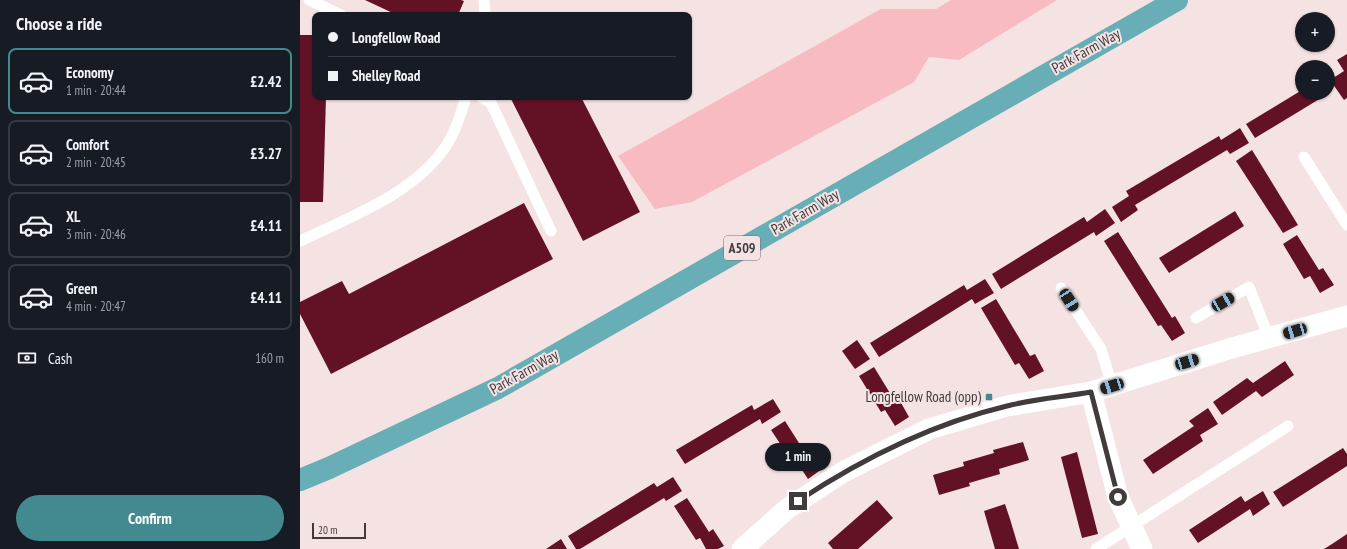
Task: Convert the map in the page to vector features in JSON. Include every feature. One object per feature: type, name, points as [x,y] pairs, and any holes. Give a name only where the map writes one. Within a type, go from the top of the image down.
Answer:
[{"type":"highway","name":"Park Farm Way","points":[[300,480],[396,437],[498,388],[1177,0]]},
{"type":"street","points":[[742,549],[787,508],[843,472],[929,429],[1007,406],[1091,392],[1347,316]]},
{"type":"street","points":[[1091,392],[1118,497],[1142,549]]},
{"type":"lane","points":[[309,0],[335,12]]},
{"type":"lane","points":[[484,0],[485,12]]},
{"type":"lane","points":[[300,241],[382,202],[422,174],[448,143],[460,117],[465,100]]},
{"type":"lane","points":[[486,100],[491,103],[552,231]]},
{"type":"lane","points":[[1304,157],[1347,225]]},
{"type":"lane","points":[[1196,318],[1249,287],[1269,338]]},
{"type":"lane","points":[[1061,288],[1101,349],[1112,386]]},
{"type":"lane","points":[[1096,549],[1288,426]]},
{"type":"shaded area","points":[[951,0],[1057,0],[959,60],[929,57],[914,82],[692,202],[655,209],[618,156],[881,9],[936,9]]},
{"type":"building","points":[[365,0],[464,1],[459,12],[391,12]]},
{"type":"building","points":[[300,35],[312,35],[312,100],[326,100],[323,202],[300,202]]},
{"type":"building","points":[[1347,54],[1347,98],[1344,100],[1335,87],[1335,77],[1344,71],[1337,60]]},
{"type":"building","points":[[1295,94],[1295,100],[1318,100],[1255,138],[1246,124]]},
{"type":"building","points":[[512,100],[583,100],[640,212],[583,241]]},
{"type":"building","points":[[1240,128],[1249,143],[1230,154],[1227,150],[1135,205],[1138,210],[1121,222],[1112,207],[1129,196],[1126,191],[1219,136],[1221,140]]},
{"type":"building","points":[[1252,150],[1298,225],[1283,233],[1236,161]]},
{"type":"building","points":[[524,203],[553,259],[331,374],[300,314],[300,302],[342,281],[349,294]]},
{"type":"building","points":[[1105,209],[1115,223],[1096,236],[1094,232],[1001,289],[992,274],[1084,217],[1087,222]]},
{"type":"building","points":[[1235,211],[1244,226],[1169,273],[1159,258]]},
{"type":"building","points":[[1118,232],[1172,318],[1175,316],[1185,333],[1172,341],[1161,325],[1158,326],[1104,241]]},
{"type":"building","points":[[1297,235],[1319,270],[1323,268],[1334,285],[1320,293],[1310,276],[1304,279],[1283,244]]},
{"type":"building","points":[[985,279],[994,293],[975,304],[972,299],[879,357],[870,343],[964,285],[967,290]]},
{"type":"building","points":[[996,299],[1030,356],[1035,354],[1044,371],[1029,379],[1019,363],[1015,365],[981,308]]},
{"type":"building","points":[[857,340],[870,359],[855,369],[842,351]]},
{"type":"building","points":[[1285,361],[1294,375],[1262,397],[1256,391],[1222,415],[1213,402],[1247,378],[1253,383]]},
{"type":"building","points":[[874,367],[896,403],[900,401],[909,417],[895,426],[885,410],[881,412],[859,376]]},
{"type":"building","points":[[773,399],[781,412],[762,424],[760,419],[685,464],[676,450],[752,405],[754,410]]},
{"type":"building","points":[[1208,408],[1218,424],[1200,435],[1203,441],[1153,474],[1143,460],[1194,426],[1189,421]]},
{"type":"building","points":[[785,421],[806,454],[810,452],[822,469],[808,479],[796,461],[793,463],[771,430]]},
{"type":"building","points":[[1023,442],[1029,460],[999,469],[1000,474],[969,483],[970,486],[939,495],[933,475],[964,466],[963,462],[994,453],[993,450]]},
{"type":"building","points":[[1343,448],[1347,454],[1347,466],[1283,507],[1273,492]]},
{"type":"building","points":[[1077,452],[1098,534],[1082,538],[1061,457]]},
{"type":"building","points":[[673,477],[682,491],[666,501],[664,498],[580,549],[576,549],[568,536],[654,483],[657,487]]},
{"type":"building","points":[[1263,491],[1270,504],[1253,516],[1250,509],[1198,543],[1189,530],[1241,496],[1245,502]]},
{"type":"building","points":[[687,498],[709,532],[713,529],[724,546],[718,549],[706,549],[700,538],[696,540],[674,506]]},
{"type":"building","points":[[877,500],[893,518],[858,549],[833,549],[828,543]]},
{"type":"building","points":[[1005,504],[1019,549],[995,549],[984,511]]},
{"type":"building","points":[[1347,534],[1347,549],[1324,549],[1332,544]]},
{"type":"building","points":[[561,539],[567,549],[546,549]]},
{"type":"place","name":"Longfellow Road (opp)","points":[[989,397]]},
{"type":"route","points":[[798,501],[843,472],[929,429],[1007,406],[1091,392],[1118,497]]}]
